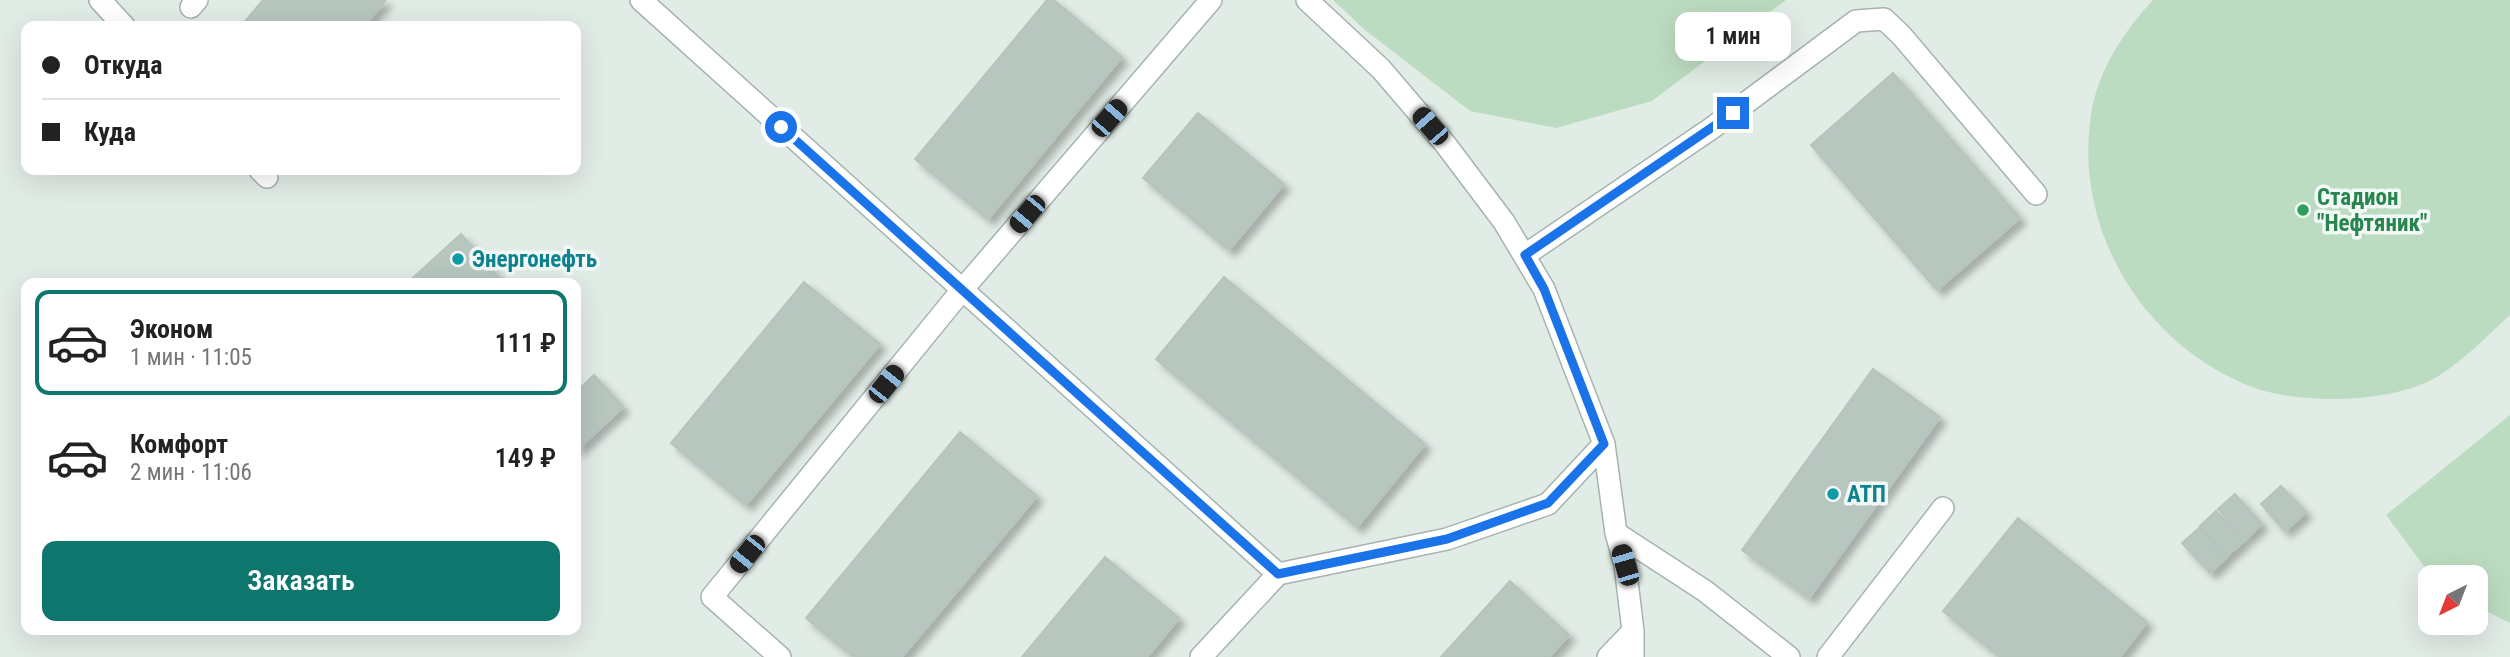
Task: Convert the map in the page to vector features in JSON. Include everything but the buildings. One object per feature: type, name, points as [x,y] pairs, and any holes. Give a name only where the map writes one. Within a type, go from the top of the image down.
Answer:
[{"type":"street","points":[[100,0],[119,21]]},
{"type":"street","points":[[640,0],[1278,574]]},
{"type":"street","points":[[780,657],[712,597],[962,290],[1211,0]]},
{"type":"street","points":[[1307,0],[1381,69],[1446,145],[1525,255],[1544,289],[1604,444],[1616,533],[1625,565],[1633,631],[1633,657]]},
{"type":"street","points":[[1525,255],[1712,128],[1856,22],[1884,19],[1901,35],[2036,194]]},
{"type":"street","points":[[1201,657],[1278,574],[1447,539],[1548,503],[1604,444]]},
{"type":"street","points":[[1828,657],[1943,508]]},
{"type":"street","points":[[1616,533],[1705,591],[1789,657]]},
{"type":"street","points":[[1608,657],[1633,631]]},
{"type":"green space","points":[[1333,0],[1786,0],[1652,101],[1556,128],[1470,111],[1365,30]]},
{"type":"green space","name":"Стадион \"Нефтяник\"","points":[[2153,0],[2510,0],[2510,315],[2465,356],[2437,377],[2402,391],[2351,398],[2300,397],[2260,390],[2201,360],[2169,335],[2142,305],[2120,271],[2103,235],[2093,196],[2088,156],[2091,115],[2099,83],[2122,39]]},
{"type":"green space","points":[[2510,415],[2510,623],[2488,612],[2488,565],[2423,565],[2386,515]]},
{"type":"place","name":"Стадион \"Нефтяник\"","points":[[2303,210]]},
{"type":"place","name":"Энергонефть","points":[[458,259]]},
{"type":"place","name":"АТП","points":[[1833,494]]},
{"type":"route","points":[[781,127],[1278,574],[1447,539],[1548,503],[1604,444],[1544,289],[1525,255],[1733,113]]}]
